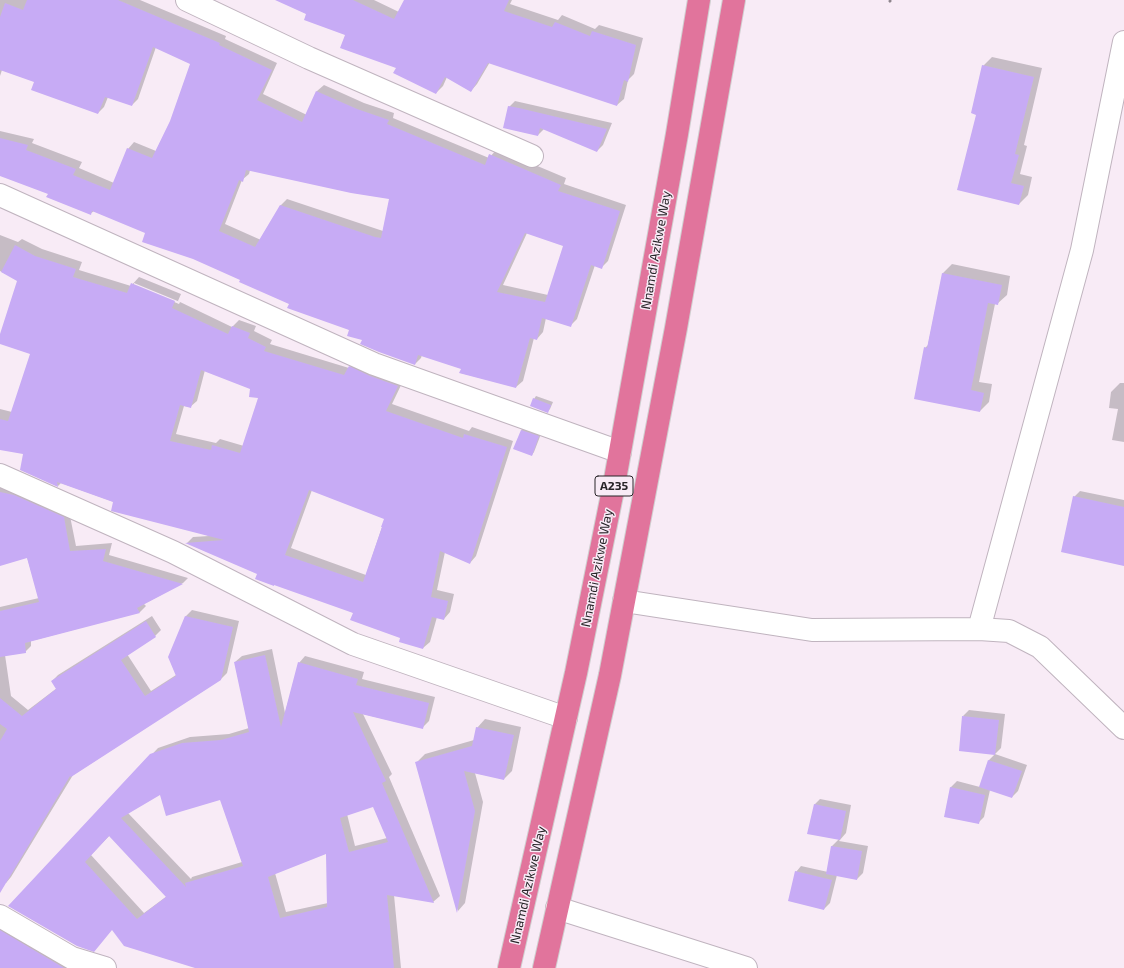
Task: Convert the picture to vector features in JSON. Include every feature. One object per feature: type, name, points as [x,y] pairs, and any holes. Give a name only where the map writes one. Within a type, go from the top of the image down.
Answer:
[{"type":"highway","name":"Nnamdi Azikwe Way","points":[[509,968],[579,658],[620,452],[677,134],[699,0]]},
{"type":"highway","name":"A235","points":[[544,968],[610,674],[676,328],[734,0]]},
{"type":"street","points":[[187,0],[309,58],[532,156]]},
{"type":"street","points":[[978,629],[1082,250],[1124,42]]},
{"type":"street","points":[[0,195],[374,364],[620,452]]},
{"type":"street","points":[[0,475],[173,552],[354,644],[566,718]]},
{"type":"street","points":[[624,601],[812,630],[978,629],[1010,631],[1040,646],[1124,728]]},
{"type":"street","points":[[557,908],[746,968]]},
{"type":"street","points":[[0,916],[72,958],[105,968]]},
{"type":"building","points":[[27,0],[118,0],[220,43],[219,45],[272,70],[257,100],[302,122],[316,91],[357,109],[389,120],[387,124],[485,165],[489,154],[561,185],[558,191],[620,211],[602,269],[591,265],[571,327],[542,318],[537,340],[530,338],[516,388],[459,373],[461,369],[418,355],[415,365],[360,344],[362,340],[347,336],[349,330],[287,308],[289,304],[239,282],[240,280],[193,259],[142,242],[145,233],[92,211],[91,215],[46,197],[48,194],[0,176],[0,138],[28,145],[26,150],[76,169],[73,175],[110,190],[127,148],[152,158],[170,121],[190,64],[153,47],[132,106],[105,97],[98,114],[31,90],[34,82],[0,70],[0,17],[5,3],[23,10]],"holes":[[[246,170],[351,193],[389,199],[381,238],[280,205],[255,247],[219,231],[239,180],[243,182]],[[525,233],[563,246],[545,302],[497,292]]]},
{"type":"building","points":[[275,0],[353,0],[394,19],[404,0],[509,0],[504,11],[552,27],[555,22],[590,36],[592,31],[636,45],[628,82],[624,80],[617,106],[488,63],[471,92],[445,77],[436,94],[393,73],[396,68],[340,48],[345,35],[304,20],[306,14]]},
{"type":"building","points":[[982,65],[1034,77],[1015,154],[1019,155],[1011,183],[1024,186],[1019,205],[957,190],[976,115],[971,113]]},
{"type":"building","points":[[508,106],[607,129],[597,152],[540,128],[538,136],[503,128]]},
{"type":"building","points":[[15,245],[35,256],[76,269],[73,277],[127,293],[131,283],[175,301],[172,308],[228,334],[232,326],[250,333],[248,338],[266,347],[264,351],[344,375],[349,366],[370,376],[398,386],[386,411],[463,438],[464,434],[507,447],[470,564],[440,551],[431,597],[448,601],[444,620],[432,617],[423,649],[399,642],[400,638],[350,620],[353,613],[255,579],[257,574],[185,543],[224,540],[111,511],[113,502],[57,482],[58,487],[20,470],[23,454],[0,450],[0,419],[8,421],[30,354],[0,344],[0,334],[17,281],[1,272]],"holes":[[[201,370],[250,389],[249,397],[258,398],[240,453],[212,445],[211,450],[170,441],[180,405],[191,408]],[[309,490],[384,519],[363,582],[285,555]]]},
{"type":"building","points":[[942,273],[1002,285],[998,305],[988,303],[971,390],[984,393],[980,412],[914,399],[924,347],[927,348]]},
{"type":"building","points":[[533,398],[551,405],[548,413],[530,406]]},
{"type":"building","points":[[521,430],[539,436],[532,456],[513,449]]},
{"type":"building","points":[[0,492],[14,495],[64,517],[70,551],[106,549],[103,561],[183,584],[137,608],[140,613],[25,643],[26,653],[0,657],[0,611],[39,602],[27,558],[0,566]]},
{"type":"building","points":[[1073,496],[1124,507],[1124,566],[1061,552]]},
{"type":"building","points":[[185,616],[233,627],[221,680],[71,777],[70,776],[0,893],[0,741],[7,729],[0,724],[0,698],[22,716],[56,689],[51,681],[146,621],[156,637],[121,660],[145,696],[176,676],[168,657]]},
{"type":"building","points":[[265,655],[281,727],[298,662],[358,679],[356,685],[429,703],[423,729],[353,712],[386,781],[382,783],[434,903],[387,895],[394,968],[195,968],[124,946],[112,930],[94,952],[77,946],[8,906],[150,754],[182,743],[221,740],[249,732],[234,662]],"holes":[[[160,795],[166,816],[220,800],[243,866],[185,883],[186,887],[121,818]],[[373,807],[388,842],[349,852],[340,818]],[[109,836],[166,897],[137,919],[85,862]],[[326,854],[327,907],[280,918],[268,877]]]},
{"type":"building","points":[[962,716],[999,720],[995,755],[959,751]]},
{"type":"building","points":[[476,727],[514,735],[504,780],[464,771],[475,811],[457,913],[415,762],[472,746]]},
{"type":"building","points":[[988,760],[1022,771],[1012,798],[979,787]]},
{"type":"building","points":[[950,787],[985,795],[979,824],[944,817]]},
{"type":"building","points":[[814,804],[846,811],[840,840],[807,834]]},
{"type":"building","points":[[831,846],[862,851],[857,880],[826,874]]},
{"type":"building","points":[[795,871],[832,880],[824,910],[788,901]]},
{"type":"building","points":[[0,930],[64,968],[0,968]]}]
